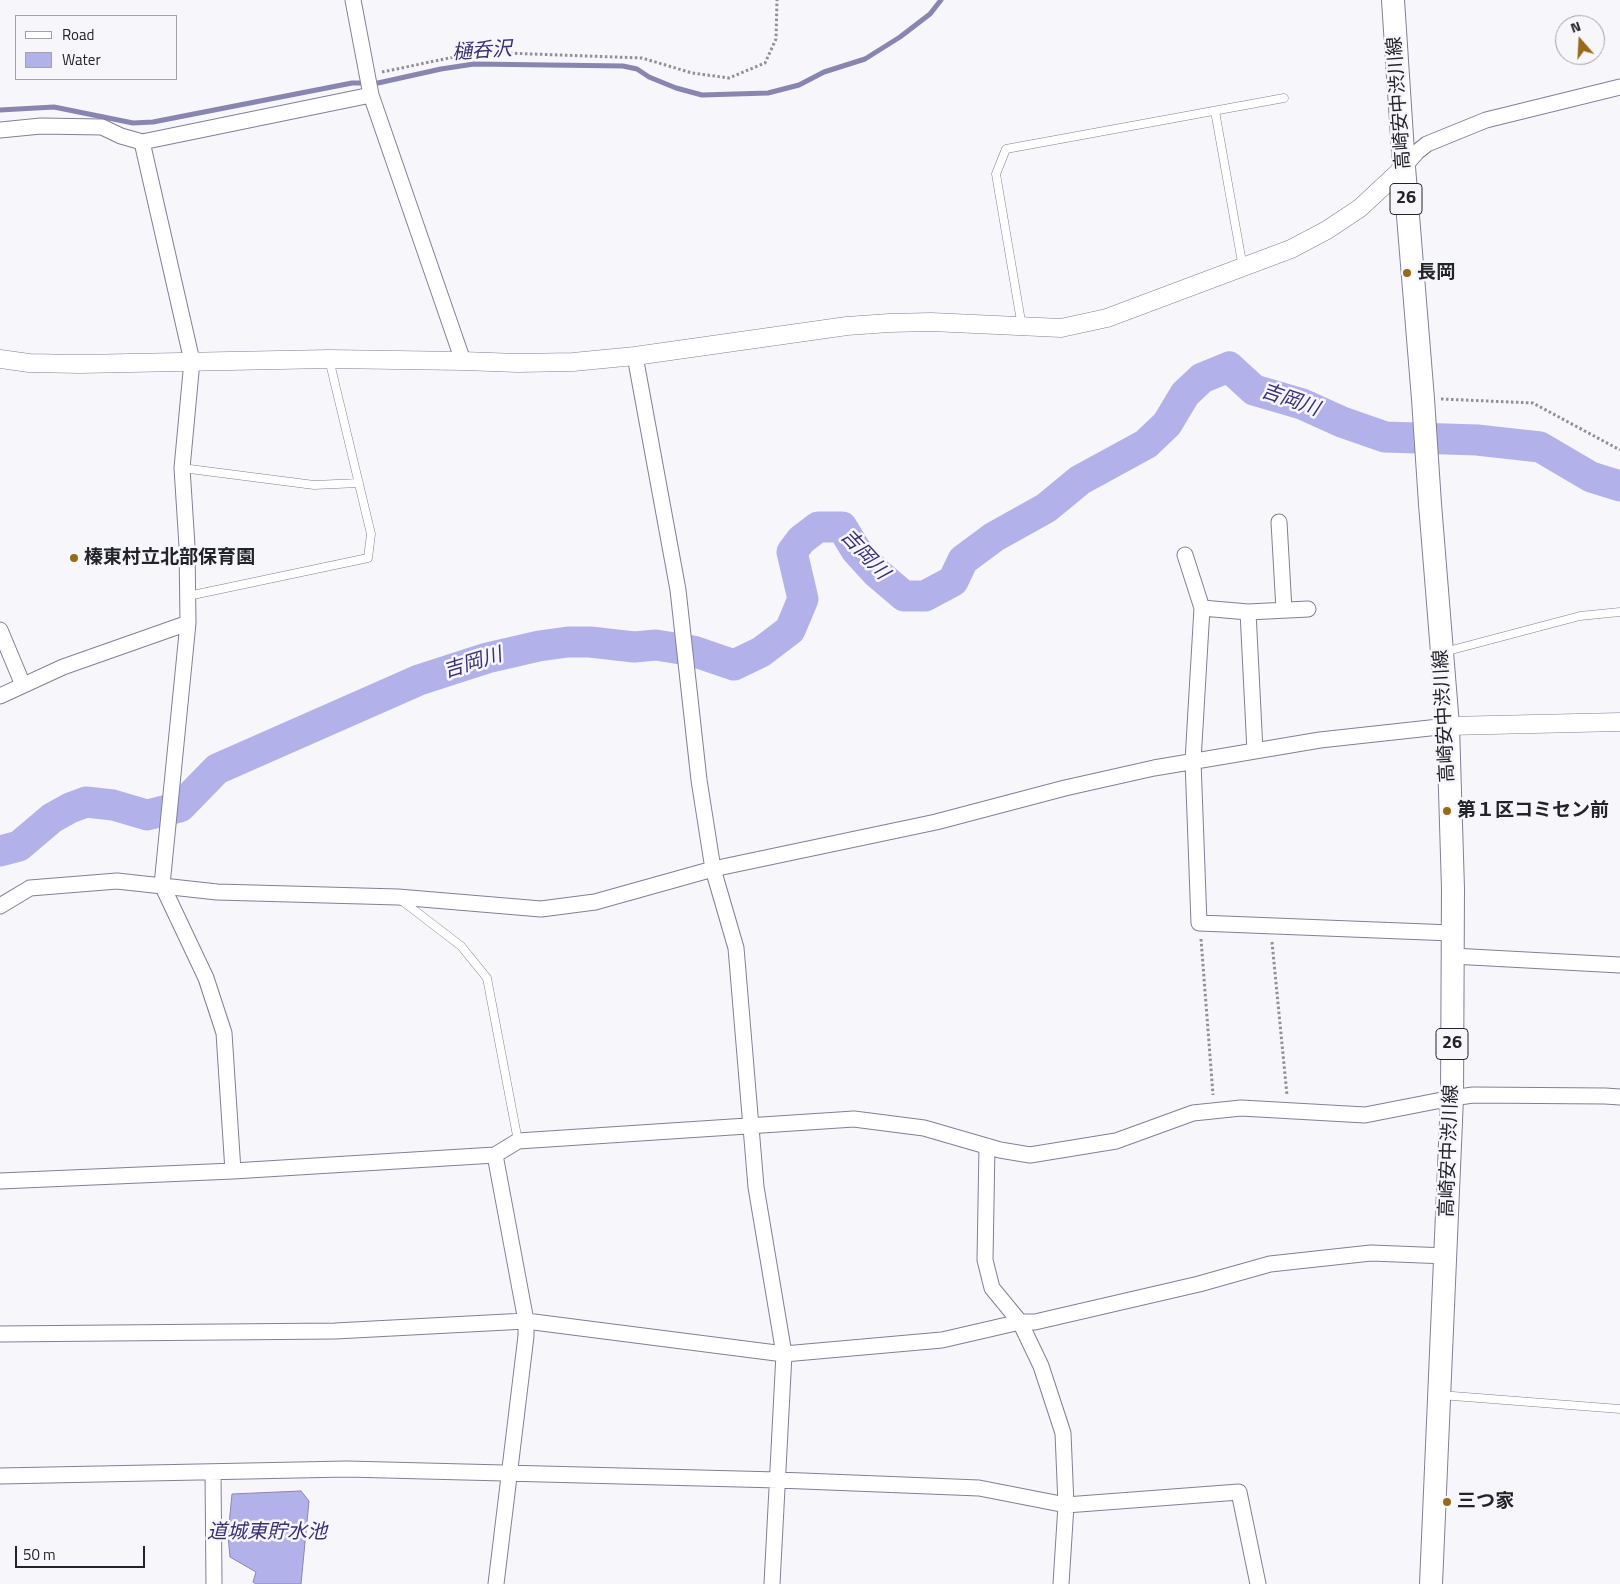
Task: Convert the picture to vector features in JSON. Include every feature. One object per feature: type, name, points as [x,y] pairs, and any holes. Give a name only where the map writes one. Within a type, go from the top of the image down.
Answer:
[{"type":"main road","name":"高崎安中渋川線","points":[[1393,0],[1404,167],[1448,726],[1453,889],[1452,1098],[1431,1584]]},
{"type":"street","points":[[353,0],[371,95],[463,361]]},
{"type":"street","points":[[0,359],[29,363],[80,364],[329,359],[518,363],[573,362],[635,356],[864,325],[931,322],[1061,328],[1107,318],[1290,249],[1327,230],[1360,208],[1427,144],[1486,120],[1620,87]]},
{"type":"street","points":[[0,130],[41,126],[102,127],[121,136],[142,142],[371,95]]},
{"type":"street","points":[[142,142],[192,361],[182,468],[187,546],[188,623],[162,885],[206,978],[224,1032],[233,1170]]},
{"type":"street","points":[[635,356],[678,590],[699,780],[713,869],[736,948],[756,1187],[784,1354],[772,1584]]},
{"type":"street","points":[[1279,522],[1284,610]]},
{"type":"street","points":[[1186,555],[1202,608],[1193,761],[1200,924],[1452,933]]},
{"type":"street","points":[[1202,608],[1248,612],[1308,609]]},
{"type":"street","points":[[1248,612],[1254,751]]},
{"type":"street","points":[[0,696],[63,667],[188,623]]},
{"type":"street","points":[[0,630],[23,686]]},
{"type":"street","points":[[0,906],[30,888],[117,881],[217,892],[398,897],[541,909],[596,902],[713,869],[936,822],[1065,788],[1193,761],[1320,740],[1448,726],[1620,722]]},
{"type":"street","points":[[1452,956],[1620,965]]},
{"type":"street","points":[[0,1181],[495,1155],[518,1141],[854,1119],[924,1128],[987,1146],[1030,1155],[1116,1141],[1193,1113],[1241,1108],[1365,1115],[1473,1095],[1620,1097]]},
{"type":"street","points":[[987,1146],[985,1260],[992,1288],[1020,1322],[1041,1366],[1063,1433],[1066,1505],[1061,1584]]},
{"type":"street","points":[[495,1155],[526,1320],[526,1336],[496,1584]]},
{"type":"street","points":[[0,1334],[335,1330],[526,1320],[784,1354],[942,1340],[1020,1322],[1035,1322],[1190,1286],[1270,1264],[1371,1253],[1446,1256]]},
{"type":"street","points":[[0,1476],[347,1469],[778,1480],[979,1488],[1066,1505],[1239,1492],[1258,1584]]},
{"type":"street","points":[[214,1472],[214,1584]]},
{"type":"lane","points":[[1022,327],[996,174],[1006,149],[1284,98]]},
{"type":"lane","points":[[1215,111],[1243,268]]},
{"type":"lane","points":[[188,596],[368,558],[371,534],[329,359]]},
{"type":"lane","points":[[182,468],[314,485],[359,483]]},
{"type":"lane","points":[[1442,653],[1580,616],[1620,612]]},
{"type":"lane","points":[[398,897],[460,946],[487,978],[518,1141]]},
{"type":"lane","points":[[1440,1395],[1620,1408]]},
{"type":"path","points":[[367,76],[478,52],[642,58],[692,73],[729,78],[765,63],[776,39],[777,0]]},
{"type":"path","points":[[1423,398],[1533,403],[1620,450]]},
{"type":"path","points":[[1200,924],[1214,1111]]},
{"type":"path","points":[[1270,926],[1289,1111]]},
{"type":"water","name":"道城東貯水池","points":[[301,1491],[309,1501],[301,1584],[256,1584],[253,1582],[256,1572],[230,1557],[228,1535],[232,1494]]},
{"type":"waterway","name":"樋呑沢","points":[[0,110],[54,107],[133,123],[153,122],[352,83],[378,83],[441,69],[474,64],[623,66],[637,69],[649,77],[676,88],[702,95],[768,93],[799,85],[824,72],[865,59],[900,37],[930,14],[941,0]]},
{"type":"waterway","name":"吉岡川","points":[[0,851],[19,846],[52,818],[86,802],[113,805],[147,815],[180,807],[217,769],[419,680],[487,658],[539,646],[568,642],[590,642],[634,647],[656,645],[693,651],[734,665],[761,652],[790,630],[803,599],[792,552],[801,540],[818,527],[842,527],[856,550],[877,573],[904,596],[925,596],[953,581],[963,560],[994,537],[1046,508],[1080,480],[1146,444],[1167,424],[1185,394],[1202,378],[1229,367],[1254,390],[1302,404],[1342,422],[1385,437],[1477,440],[1540,447],[1591,477],[1620,486]]},
{"type":"place","name":"長岡","points":[[1407,273]]},
{"type":"place","name":"榛東村立北部保育園","points":[[74,558]]},
{"type":"place","name":"第１区コミセン前","points":[[1447,811]]},
{"type":"place","name":"三つ家","points":[[1447,1502]]}]
